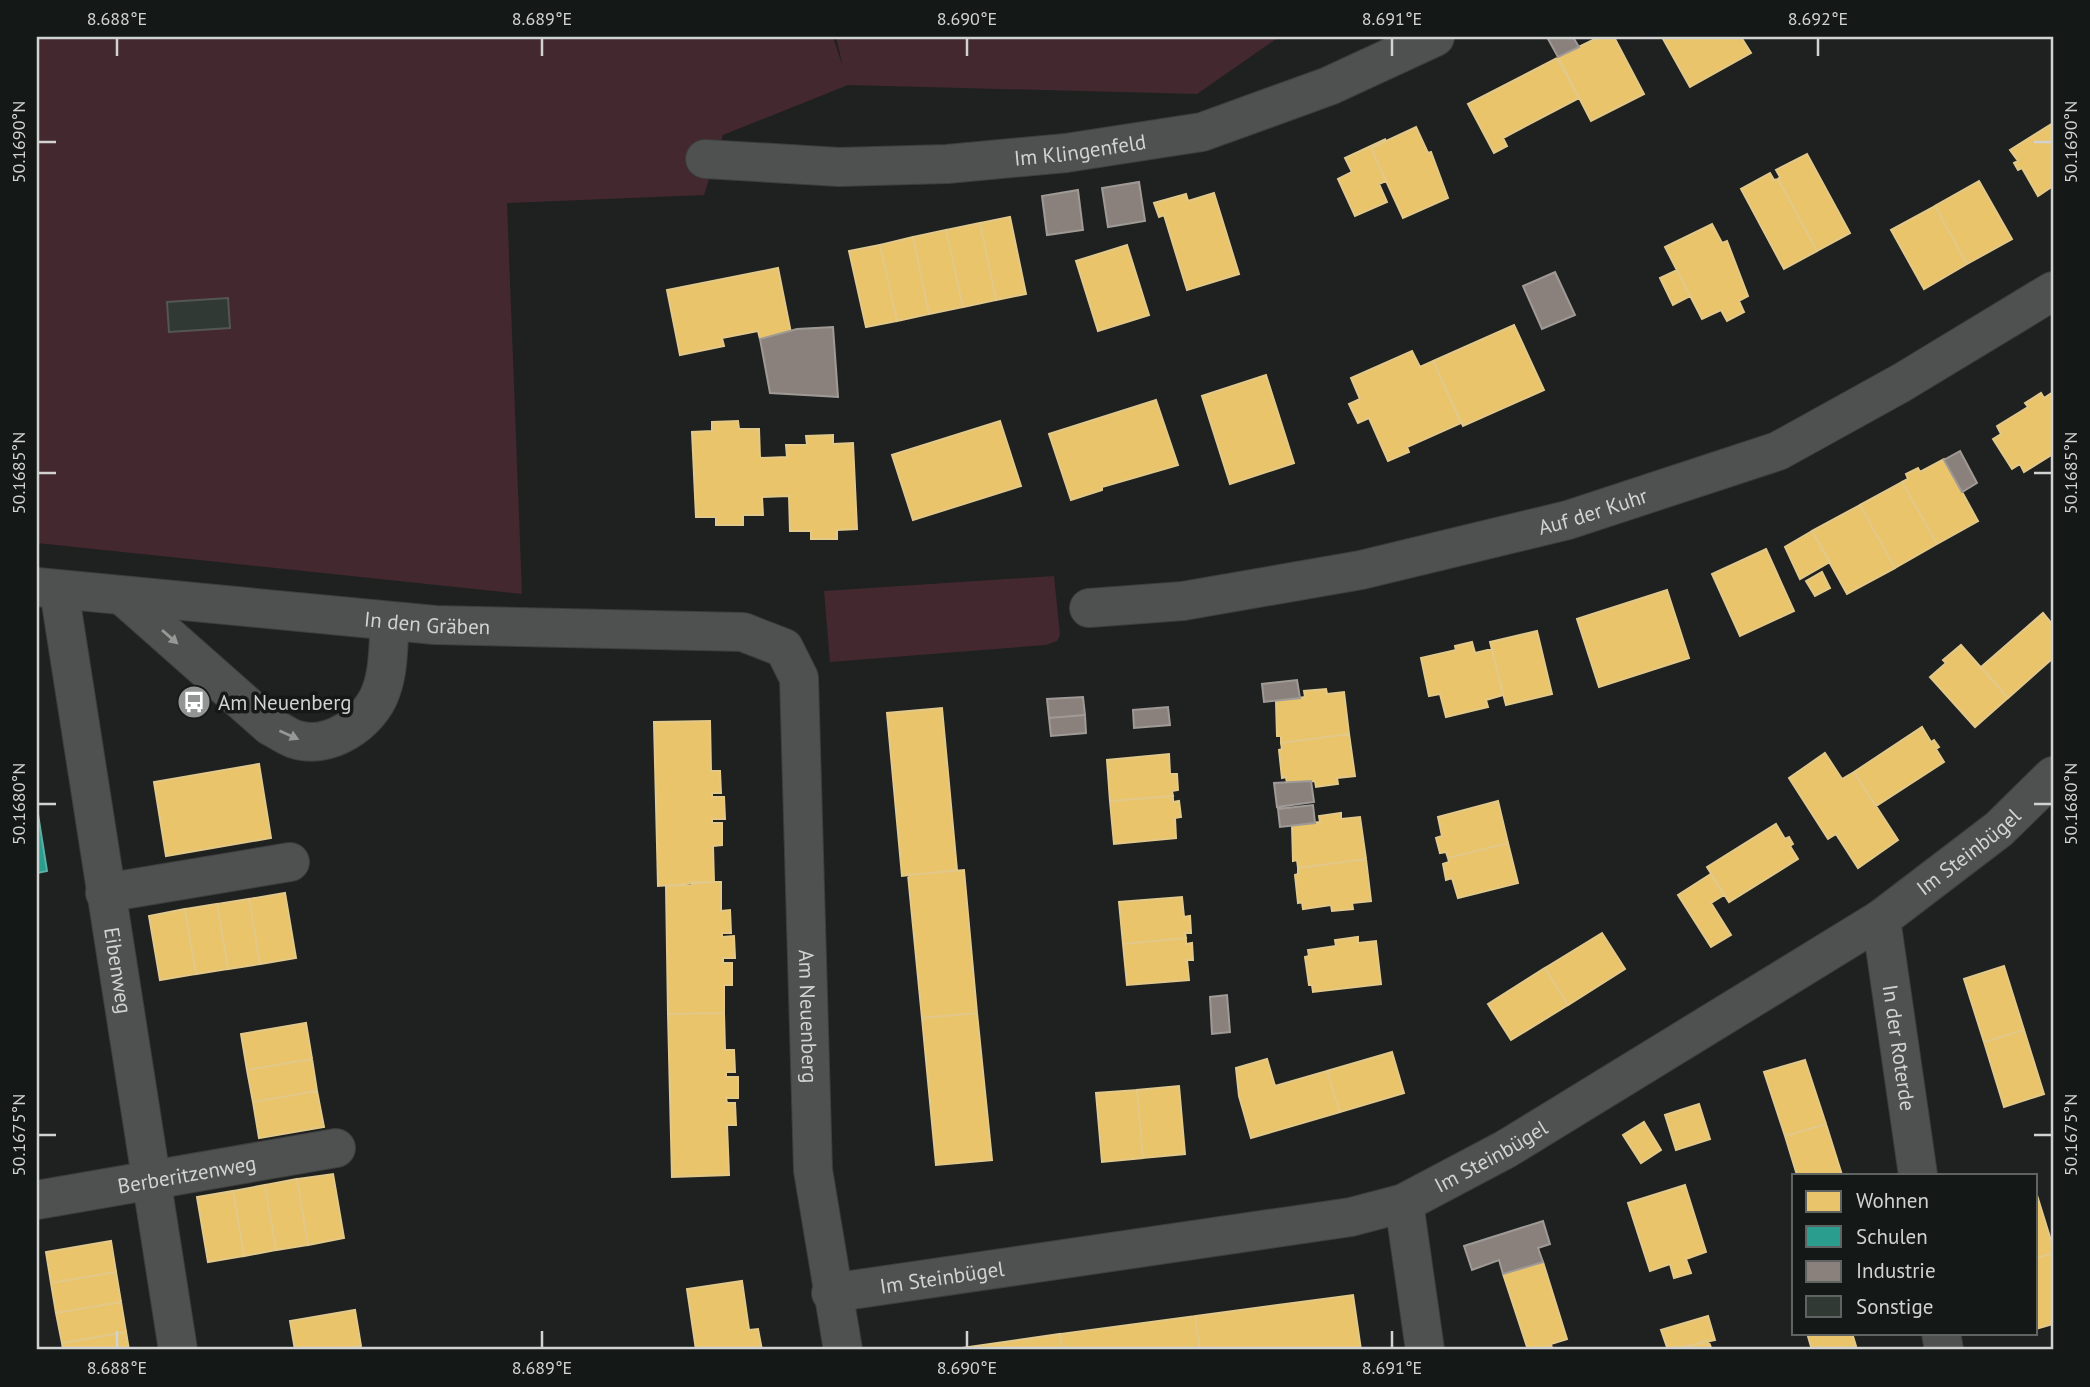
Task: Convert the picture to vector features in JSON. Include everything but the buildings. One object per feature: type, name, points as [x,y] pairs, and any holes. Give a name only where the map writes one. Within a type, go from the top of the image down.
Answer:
[{"type":"street","name":"Im Klingenfeld","points":[[705,159],[839,167],[947,164],[1066,153],[1202,132],[1329,86],[1435,37]]},
{"type":"street","name":"Auf der Kuhr","points":[[1089,608],[1183,601],[1361,570],[1568,520],[1789,445],[1901,383],[2053,291]]},
{"type":"street","name":"In den Gräben","points":[[48,588],[472,627],[744,632],[784,649],[799,678]]},
{"type":"street","name":"Eibenweg","points":[[48,588],[105,893],[154,1181],[178,1350]]},
{"type":"street","points":[[124,596],[270,726],[296,740],[327,740],[350,729],[370,713],[382,691],[387,667],[390,621]]},
{"type":"street","name":"Am Neuenberg","points":[[799,678],[813,1170],[831,1293],[843,1350]]},
{"type":"street","name":"Im Steinbügel","points":[[831,1293],[1351,1217],[1404,1203],[1506,1149],[1881,919],[1999,829],[2053,776]]},
{"type":"street","points":[[105,893],[290,862]]},
{"type":"street","name":"In der Roterde","points":[[1881,919],[1918,1174]]},
{"type":"street","name":"Berberitzenweg","points":[[37,1200],[336,1148]]},
{"type":"street","points":[[1404,1203],[1425,1350]]},
{"type":"shaded area","points":[[37,37],[833,37],[843,67],[836,37],[1279,37],[1197,94],[848,85],[723,135],[704,195],[507,203],[522,594],[37,543]]},
{"type":"shaded area","points":[[1054,576],[1060,635],[1057,641],[1046,645],[830,662],[824,591]]},
{"type":"place","name":"Am Neuenberg","points":[[194,702]]}]
